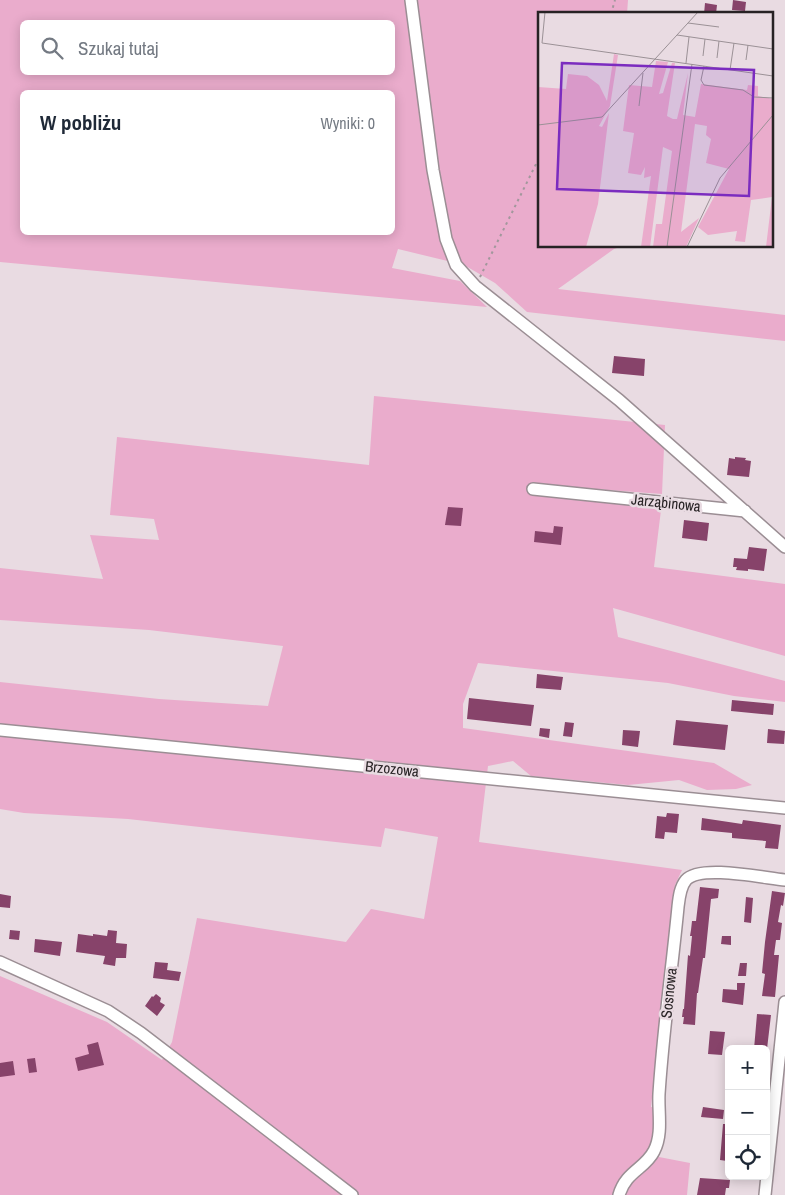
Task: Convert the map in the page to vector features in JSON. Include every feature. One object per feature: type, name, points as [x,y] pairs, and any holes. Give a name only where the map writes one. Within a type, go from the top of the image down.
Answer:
[{"type":"street","points":[[411,0],[433,170],[446,238],[456,265],[475,286],[619,400],[785,546]]},
{"type":"street","name":"Jarząbinowa","points":[[533,489],[745,511]]},
{"type":"street","name":"Brzozowa","points":[[0,730],[785,808]]},
{"type":"street","name":"Sosnowa","points":[[619,1195],[621,1188],[630,1175],[646,1162],[654,1151],[659,1134],[659,1094],[681,889],[686,880],[695,874],[710,871],[785,880]]},
{"type":"street","points":[[0,962],[108,1011],[141,1033],[352,1195]]},
{"type":"street","points":[[765,1195],[783,1047],[785,1002]]},
{"type":"path","points":[[474,276],[478,280],[538,160]]},
{"type":"shaded area","points":[[0,0],[628,0],[627,12],[538,12],[538,248],[617,248],[558,289],[785,315],[785,341],[527,312],[495,283],[464,265],[398,249],[392,268],[460,281],[487,307],[0,262]]},
{"type":"shaded area","points":[[374,396],[665,425],[662,494],[568,487],[661,510],[654,567],[785,584],[785,656],[613,608],[618,637],[785,681],[785,702],[734,696],[668,683],[478,663],[463,704],[463,728],[714,763],[752,785],[736,789],[707,790],[679,780],[628,785],[531,776],[513,761],[488,766],[479,842],[682,870],[675,885],[651,1107],[662,1108],[659,1157],[690,1163],[687,1195],[0,1195],[0,976],[107,1022],[162,1060],[172,1042],[197,918],[346,942],[371,909],[424,919],[438,837],[385,828],[381,847],[128,819],[24,813],[0,809],[0,682],[159,699],[268,706],[283,646],[149,630],[0,620],[0,568],[103,579],[90,535],[159,540],[154,519],[110,515],[117,437],[369,465]]},
{"type":"building","points":[[733,0],[746,2],[745,11],[732,10]]},
{"type":"building","points":[[705,3],[717,5],[716,12],[704,12]]},
{"type":"building","points":[[614,356],[645,359],[644,376],[612,373]]},
{"type":"building","points":[[735,457],[746,458],[745,460],[751,461],[749,477],[727,475],[729,458],[735,459]]},
{"type":"building","points":[[448,507],[463,508],[461,526],[445,525]]},
{"type":"building","points":[[684,520],[709,523],[707,541],[682,538]]},
{"type":"building","points":[[554,526],[563,527],[561,545],[534,542],[535,531],[553,533]]},
{"type":"building","points":[[749,547],[767,549],[764,571],[736,570],[737,567],[733,567],[734,558],[747,559]]},
{"type":"building","points":[[537,674],[563,677],[561,690],[536,688]]},
{"type":"building","points":[[469,698],[534,705],[531,726],[467,719]]},
{"type":"building","points":[[732,700],[774,704],[773,715],[731,711]]},
{"type":"building","points":[[676,720],[728,725],[725,750],[673,745]]},
{"type":"building","points":[[565,722],[574,723],[572,737],[563,736]]},
{"type":"building","points":[[540,728],[550,729],[549,738],[539,736]]},
{"type":"building","points":[[768,729],[785,731],[784,744],[767,743]]},
{"type":"building","points":[[623,730],[640,731],[638,747],[622,745]]},
{"type":"building","points":[[667,813],[679,814],[677,833],[665,832],[664,839],[655,838],[657,816],[666,817]]},
{"type":"building","points":[[702,818],[742,824],[743,820],[781,825],[778,849],[765,848],[766,841],[732,838],[732,833],[701,830]]},
{"type":"building","points":[[700,887],[719,889],[718,898],[711,899],[705,958],[703,958],[697,993],[695,1025],[683,1024],[684,1017],[682,1017],[688,955],[690,956],[692,921],[696,921]]},
{"type":"building","points":[[772,891],[785,893],[778,922],[782,923],[780,940],[776,940],[774,955],[779,955],[775,997],[762,996],[765,974],[762,973]]},
{"type":"building","points":[[0,894],[11,896],[10,908],[0,907]]},
{"type":"building","points":[[746,897],[753,898],[751,923],[744,922]]},
{"type":"building","points":[[10,930],[20,931],[19,940],[9,939]]},
{"type":"building","points":[[108,930],[117,931],[116,943],[127,944],[126,958],[116,958],[115,966],[103,964],[105,956],[76,952],[78,934],[107,936]]},
{"type":"building","points":[[722,936],[731,936],[731,945],[721,944]]},
{"type":"building","points":[[35,939],[62,942],[60,956],[34,952]]},
{"type":"building","points":[[155,962],[168,963],[167,970],[181,972],[179,981],[153,978]]},
{"type":"building","points":[[740,963],[747,963],[746,976],[738,976]]},
{"type":"building","points":[[737,983],[745,983],[743,1005],[722,1002],[723,989],[737,990]]},
{"type":"building","points":[[156,994],[161,998],[160,1002],[165,1005],[157,1016],[145,1006],[152,996]]},
{"type":"building","points":[[757,1014],[771,1015],[767,1045],[754,1045]]},
{"type":"building","points":[[710,1031],[725,1032],[722,1055],[708,1054]]},
{"type":"building","points":[[98,1042],[104,1065],[78,1071],[75,1058],[89,1054],[87,1045]]},
{"type":"building","points":[[35,1058],[37,1072],[29,1073],[27,1059]]},
{"type":"building","points":[[13,1061],[15,1075],[0,1077],[0,1063]]},
{"type":"building","points":[[703,1107],[724,1110],[723,1119],[701,1117]]},
{"type":"building","points":[[723,1124],[725,1124],[725,1161],[720,1160]]},
{"type":"building","points":[[700,1178],[730,1180],[729,1188],[726,1188],[725,1195],[697,1195]]}]
